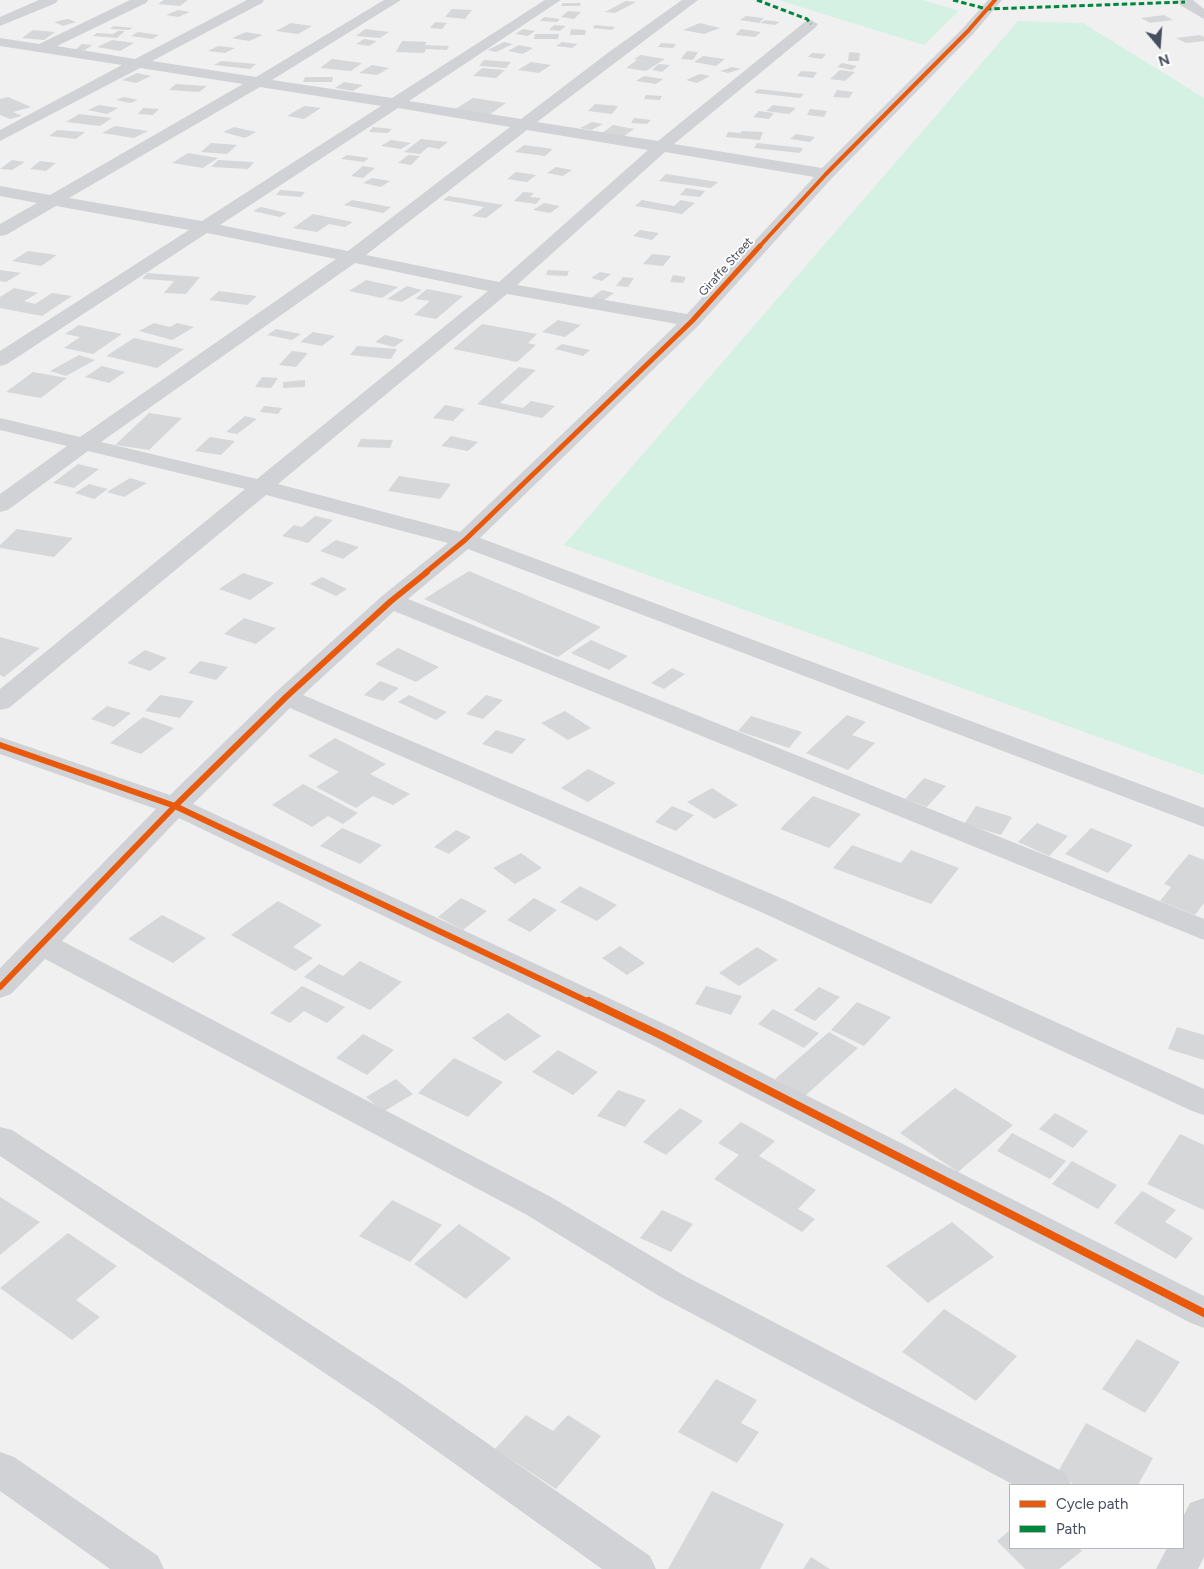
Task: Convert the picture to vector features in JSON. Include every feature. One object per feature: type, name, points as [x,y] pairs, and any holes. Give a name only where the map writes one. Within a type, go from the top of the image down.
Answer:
[{"type":"street","points":[[0,22],[51,0]]},
{"type":"street","points":[[40,49],[141,0]]},
{"type":"street","points":[[0,136],[256,0]]},
{"type":"street","points":[[0,231],[258,82],[394,0]]},
{"type":"street","points":[[0,360],[554,0]]},
{"type":"street","points":[[0,505],[350,258],[614,55],[691,0]]},
{"type":"street","name":"Giraffe Street","points":[[0,987],[174,806],[286,697],[391,601],[465,540],[692,321],[826,174],[968,31],[995,0]]},
{"type":"street","points":[[1186,0],[1185,2],[1204,15]]},
{"type":"street","points":[[0,702],[503,288],[661,147],[812,24]]},
{"type":"street","points":[[0,42],[394,103],[826,174]]},
{"type":"street","points":[[0,56],[22,46]]},
{"type":"street","points":[[0,191],[204,227],[503,288],[692,321]]},
{"type":"street","points":[[0,424],[263,487],[465,540],[1204,818]]},
{"type":"street","points":[[391,601],[1204,930]]},
{"type":"street","points":[[286,697],[771,905],[1204,1103]]},
{"type":"street","points":[[0,745],[174,806],[664,1037],[1204,1313]]},
{"type":"street","points":[[42,944],[539,1206],[672,1286],[1049,1484]]},
{"type":"street","points":[[0,1140],[388,1395],[635,1569]]},
{"type":"street","points":[[0,1469],[143,1569]]},
{"type":"street","points":[[1183,1560],[1204,1516]]},
{"type":"green space","points":[[778,0],[923,0],[959,11],[924,45]]},
{"type":"green space","points":[[1018,21],[1083,23],[1204,98],[1204,775],[564,545]]},
{"type":"building","points":[[164,0],[188,0],[180,6],[158,4]]},
{"type":"building","points":[[626,1],[636,2],[615,13],[605,12]]},
{"type":"building","points":[[563,3],[581,3],[580,6],[561,6]]},
{"type":"building","points":[[452,9],[472,10],[465,19],[445,17]]},
{"type":"building","points":[[178,10],[190,12],[178,17],[166,15]]},
{"type":"building","points":[[568,11],[581,12],[574,19],[561,17]]},
{"type":"building","points":[[1164,15],[1173,20],[1150,23],[1141,18]]},
{"type":"building","points":[[746,16],[764,18],[759,23],[740,20]]},
{"type":"building","points":[[544,17],[560,19],[557,22],[540,21]]},
{"type":"building","points":[[68,19],[76,22],[63,26],[54,22]]},
{"type":"building","points":[[765,20],[780,22],[775,25],[760,23]]},
{"type":"building","points":[[435,22],[447,23],[442,29],[430,28]]},
{"type":"building","points":[[291,23],[312,26],[298,34],[276,31]]},
{"type":"building","points":[[700,23],[720,28],[704,34],[683,30]]},
{"type":"building","points":[[554,25],[566,26],[560,31],[549,30]]},
{"type":"building","points":[[595,25],[615,27],[612,30],[593,28]]},
{"type":"building","points":[[114,26],[133,28],[129,30],[110,29]]},
{"type":"building","points":[[365,29],[389,32],[380,38],[356,36]]},
{"type":"building","points":[[523,29],[535,31],[528,36],[515,34]]},
{"type":"building","points":[[571,29],[586,30],[585,35],[570,35]]},
{"type":"building","points":[[741,29],[761,32],[755,37],[735,35]]},
{"type":"building","points":[[33,30],[55,32],[44,40],[22,38]]},
{"type":"building","points":[[118,31],[125,31],[117,38],[93,36],[97,33],[113,34]]},
{"type":"building","points":[[138,32],[159,35],[152,39],[131,36]]},
{"type":"building","points":[[246,32],[263,35],[249,41],[232,38]]},
{"type":"building","points":[[535,34],[559,34],[558,39],[534,39]]},
{"type":"building","points":[[1200,35],[1204,37],[1204,41],[1186,43],[1176,38]]},
{"type":"building","points":[[364,39],[377,41],[369,46],[356,44]]},
{"type":"building","points":[[112,40],[134,43],[120,51],[97,47]]},
{"type":"building","points":[[402,41],[427,42],[425,45],[449,46],[447,50],[426,49],[424,53],[396,52]]},
{"type":"building","points":[[504,42],[513,44],[496,52],[488,50]]},
{"type":"building","points":[[562,42],[578,44],[572,48],[556,46]]},
{"type":"building","points":[[661,43],[676,44],[673,48],[658,47]]},
{"type":"building","points":[[82,44],[92,45],[85,50],[75,50]]},
{"type":"building","points":[[519,45],[533,48],[523,54],[508,51]]},
{"type":"building","points":[[218,46],[235,48],[225,53],[208,51]]},
{"type":"building","points":[[687,51],[698,52],[693,60],[681,59]]},
{"type":"building","points":[[849,52],[860,53],[859,61],[848,61]]},
{"type":"building","points":[[812,53],[826,54],[822,59],[808,57]]},
{"type":"building","points":[[641,55],[665,59],[646,71],[626,68],[637,60],[652,63],[634,59]]},
{"type":"building","points":[[703,56],[725,59],[716,66],[694,62]]},
{"type":"building","points":[[332,59],[362,63],[351,71],[320,68]]},
{"type":"building","points":[[484,60],[511,62],[506,68],[479,66]]},
{"type":"building","points":[[221,61],[256,64],[250,69],[214,65]]},
{"type":"building","points":[[531,62],[551,65],[539,73],[518,70]]},
{"type":"building","points":[[842,63],[857,66],[852,70],[837,67]]},
{"type":"building","points":[[659,64],[670,65],[662,72],[652,70]]},
{"type":"building","points":[[372,65],[389,68],[377,75],[359,73]]},
{"type":"building","points":[[732,67],[741,69],[728,73],[720,71]]},
{"type":"building","points":[[482,68],[505,70],[496,78],[473,76]]},
{"type":"building","points":[[840,70],[855,72],[845,81],[830,79]]},
{"type":"building","points":[[801,71],[817,72],[813,78],[797,76]]},
{"type":"building","points":[[137,73],[151,76],[136,83],[122,80]]},
{"type":"building","points":[[700,74],[710,76],[697,83],[686,80]]},
{"type":"building","points":[[644,76],[663,79],[656,84],[636,81]]},
{"type":"building","points":[[305,77],[333,77],[332,82],[303,82]]},
{"type":"building","points":[[344,82],[363,85],[353,91],[335,88]]},
{"type":"building","points":[[176,84],[207,86],[199,92],[169,90]]},
{"type":"building","points":[[758,89],[804,94],[800,98],[754,93]]},
{"type":"building","points":[[837,90],[853,92],[849,98],[833,97]]},
{"type":"building","points":[[646,95],[662,96],[660,100],[644,99]]},
{"type":"building","points":[[8,97],[31,107],[13,112],[22,116],[10,119],[0,115],[0,99]]},
{"type":"building","points":[[124,97],[138,100],[130,103],[116,100]]},
{"type":"building","points":[[473,98],[506,103],[486,117],[452,111]]},
{"type":"building","points":[[595,104],[618,106],[612,114],[588,111]]},
{"type":"building","points":[[99,105],[118,108],[107,114],[88,110]]},
{"type":"building","points":[[773,105],[796,108],[789,114],[766,111]]},
{"type":"building","points":[[304,106],[321,108],[304,119],[287,116]]},
{"type":"building","points":[[143,108],[159,109],[153,115],[138,114]]},
{"type":"building","points":[[810,109],[827,111],[824,117],[807,115]]},
{"type":"building","points":[[759,111],[774,113],[769,119],[753,117]]},
{"type":"building","points":[[79,114],[112,118],[100,126],[66,122]]},
{"type":"building","points":[[634,118],[651,120],[647,124],[631,123]]},
{"type":"building","points":[[592,122],[603,124],[591,130],[580,128]]},
{"type":"building","points":[[613,125],[634,129],[623,137],[601,134]]},
{"type":"building","points":[[115,126],[148,131],[134,138],[102,133]]},
{"type":"building","points":[[234,127],[256,132],[245,138],[223,132]]},
{"type":"building","points":[[373,127],[392,129],[388,133],[369,132]]},
{"type":"building","points":[[57,130],[85,132],[76,139],[49,136]]},
{"type":"building","points":[[741,131],[763,132],[760,140],[726,137],[728,132],[741,133]]},
{"type":"building","points":[[796,134],[815,137],[810,142],[790,139]]},
{"type":"building","points":[[421,139],[448,142],[439,149],[428,147],[420,154],[404,152]]},
{"type":"building","points":[[391,140],[411,143],[401,149],[381,146]]},
{"type":"building","points":[[211,143],[237,145],[227,154],[201,152]]},
{"type":"building","points":[[757,143],[803,148],[800,153],[754,148]]},
{"type":"building","points":[[524,145],[553,149],[545,156],[515,152]]},
{"type":"building","points":[[188,153],[218,158],[203,168],[172,163]]},
{"type":"building","points":[[347,155],[369,158],[364,162],[341,159]]},
{"type":"building","points":[[408,155],[420,156],[411,165],[398,163]]},
{"type":"building","points":[[12,160],[25,162],[12,170],[0,169]]},
{"type":"building","points":[[218,160],[254,162],[248,169],[211,167]]},
{"type":"building","points":[[40,161],[56,163],[46,171],[30,169]]},
{"type":"building","points":[[363,166],[375,168],[363,178],[351,176]]},
{"type":"building","points":[[556,167],[572,170],[563,176],[547,173]]},
{"type":"building","points":[[516,172],[536,175],[527,182],[507,179]]},
{"type":"building","points":[[666,174],[718,182],[711,188],[659,181]]},
{"type":"building","points":[[372,178],[390,181],[381,187],[363,183]]},
{"type":"building","points":[[686,188],[705,191],[700,197],[680,195]]},
{"type":"building","points":[[280,190],[305,192],[301,197],[276,195]]},
{"type":"building","points":[[523,192],[534,193],[530,197],[541,198],[536,204],[514,201]]},
{"type":"building","points":[[449,196],[503,205],[486,218],[472,216],[484,207],[443,200]]},
{"type":"building","points":[[352,200],[391,207],[383,213],[344,205]]},
{"type":"building","points":[[642,200],[674,206],[681,200],[695,203],[682,214],[635,206]]},
{"type":"building","points":[[544,203],[560,206],[550,213],[533,210]]},
{"type":"building","points":[[261,207],[287,213],[280,217],[253,211]]},
{"type":"building","points":[[313,214],[353,222],[345,227],[329,224],[317,232],[293,228]]},
{"type":"building","points":[[640,230],[659,233],[652,240],[633,236]]},
{"type":"building","points":[[28,251],[57,255],[41,266],[12,261]]},
{"type":"building","points":[[652,254],[671,256],[663,266],[643,264]]},
{"type":"building","points":[[0,270],[21,273],[6,282],[0,281]]},
{"type":"building","points":[[548,270],[569,271],[567,276],[546,275]]},
{"type":"building","points":[[600,272],[611,274],[602,281],[591,278]]},
{"type":"building","points":[[147,273],[200,277],[186,294],[164,293],[174,281],[142,279]]},
{"type":"building","points":[[673,275],[686,277],[683,283],[670,282]]},
{"type":"building","points":[[623,277],[634,278],[628,287],[616,286]]},
{"type":"building","points":[[366,280],[398,287],[382,298],[349,291]]},
{"type":"building","points":[[407,286],[422,290],[402,302],[387,299]]},
{"type":"building","points":[[14,288],[38,293],[24,301],[35,304],[52,293],[72,296],[42,316],[0,308],[0,297]]},
{"type":"building","points":[[427,289],[463,296],[436,319],[414,315],[430,301],[415,299]]},
{"type":"building","points":[[602,290],[614,293],[600,303],[588,300]]},
{"type":"building","points":[[219,291],[257,296],[247,305],[209,300]]},
{"type":"building","points":[[558,320],[581,325],[565,337],[542,332]]},
{"type":"building","points":[[154,323],[170,327],[177,323],[194,327],[172,340],[139,331]]},
{"type":"building","points":[[482,324],[537,334],[528,343],[536,345],[517,362],[453,349]]},
{"type":"building","points":[[79,325],[122,334],[93,354],[64,348],[80,337],[65,334]]},
{"type":"building","points":[[276,329],[301,334],[292,340],[267,335]]},
{"type":"building","points":[[313,332],[335,336],[322,346],[300,342]]},
{"type":"building","points":[[385,335],[404,340],[394,347],[375,342]]},
{"type":"building","points":[[134,338],[184,349],[157,368],[106,356]]},
{"type":"building","points":[[562,344],[590,350],[583,356],[555,349]]},
{"type":"building","points":[[357,346],[397,349],[391,359],[350,355]]},
{"type":"building","points":[[292,351],[308,353],[296,367],[279,365]]},
{"type":"building","points":[[79,355],[95,360],[66,376],[50,371]]},
{"type":"building","points":[[102,366],[125,372],[109,383],[85,377]]},
{"type":"building","points":[[519,367],[536,370],[500,403],[523,408],[531,401],[555,406],[542,418],[477,404]]},
{"type":"building","points":[[33,372],[67,378],[41,398],[6,392]]},
{"type":"building","points":[[262,377],[278,378],[271,388],[255,387]]},
{"type":"building","points":[[305,380],[305,387],[283,388],[283,382]]},
{"type":"building","points":[[445,405],[465,409],[453,421],[433,418]]},
{"type":"building","points":[[264,406],[282,408],[278,414],[260,412]]},
{"type":"building","points":[[149,413],[182,418],[149,450],[115,445]]},
{"type":"building","points":[[245,416],[257,419],[237,434],[226,432]]},
{"type":"building","points":[[451,436],[478,442],[468,451],[441,446]]},
{"type":"building","points":[[210,437],[235,441],[221,455],[195,451]]},
{"type":"building","points":[[361,439],[393,440],[390,448],[357,447]]},
{"type":"building","points":[[78,464],[99,469],[74,488],[53,483]]},
{"type":"building","points":[[399,476],[451,484],[440,499],[388,491]]},
{"type":"building","points":[[130,478],[147,483],[124,497],[107,492]]},
{"type":"building","points":[[89,484],[108,489],[94,499],[75,493]]},
{"type":"building","points":[[315,516],[333,520],[308,543],[282,536],[294,525],[302,527]]},
{"type":"building","points":[[17,529],[73,538],[54,557],[0,548],[0,545]]},
{"type":"building","points":[[336,540],[359,547],[343,559],[320,551]]},
{"type":"building","points":[[469,571],[601,627],[558,657],[424,599]]},
{"type":"building","points":[[243,573],[274,583],[250,600],[219,589]]},
{"type":"building","points":[[322,577],[347,589],[336,596],[310,584]]},
{"type":"building","points":[[244,618],[276,628],[256,644],[224,634]]},
{"type":"building","points":[[0,637],[40,648],[4,677],[0,675]]},
{"type":"building","points":[[591,640],[628,656],[609,670],[571,653]]},
{"type":"building","points":[[398,648],[439,667],[416,682],[375,664]]},
{"type":"building","points":[[145,650],[167,658],[150,671],[127,663]]},
{"type":"building","points":[[200,661],[228,667],[216,680],[188,673]]},
{"type":"building","points":[[672,668],[685,674],[664,689],[651,683]]},
{"type":"building","points":[[380,681],[399,688],[383,701],[364,695]]},
{"type":"building","points":[[160,695],[194,701],[180,718],[145,711]]},
{"type":"building","points":[[409,695],[447,712],[436,720],[398,702]]},
{"type":"building","points":[[486,695],[503,700],[483,719],[466,714]]},
{"type":"building","points":[[107,706],[131,713],[114,727],[91,719]]},
{"type":"building","points":[[565,711],[591,728],[568,740],[541,723]]},
{"type":"building","points":[[847,715],[866,722],[852,735],[875,743],[848,770],[806,753]]},
{"type":"building","points":[[751,716],[802,732],[789,748],[738,731]]},
{"type":"building","points":[[143,717],[174,728],[141,754],[110,743]]},
{"type":"building","points":[[496,730],[526,739],[512,754],[482,744]]},
{"type":"building","points":[[335,738],[386,764],[370,774],[410,794],[393,805],[373,796],[356,808],[316,787],[339,772],[308,756]]},
{"type":"building","points":[[588,769],[616,783],[588,802],[561,788]]},
{"type":"building","points":[[924,778],[946,786],[927,807],[905,799]]},
{"type":"building","points":[[303,784],[358,813],[343,824],[328,816],[312,827],[272,805]]},
{"type":"building","points":[[712,788],[738,805],[715,819],[687,802]]},
{"type":"building","points":[[813,796],[861,814],[829,848],[780,829]]},
{"type":"building","points":[[672,806],[694,815],[676,831],[655,822]]},
{"type":"building","points":[[976,806],[1012,817],[1001,835],[964,824]]},
{"type":"building","points":[[1037,823],[1068,836],[1049,856],[1018,842]]},
{"type":"building","points":[[342,828],[382,845],[360,864],[320,846]]},
{"type":"building","points":[[1091,828],[1133,845],[1108,873],[1065,854]]},
{"type":"building","points":[[456,830],[471,837],[449,854],[434,847]]},
{"type":"building","points":[[852,845],[901,863],[911,850],[959,868],[931,904],[833,868]]},
{"type":"building","points":[[521,853],[542,868],[515,884],[493,868]]},
{"type":"building","points":[[1189,854],[1204,860],[1204,903],[1195,915],[1160,901],[1171,887],[1164,884]]},
{"type":"building","points":[[580,886],[617,905],[597,921],[560,902]]},
{"type":"building","points":[[461,898],[487,911],[463,930],[438,917]]},
{"type":"building","points":[[534,898],[557,910],[530,932],[507,920]]},
{"type":"building","points":[[278,901],[322,925],[293,947],[313,958],[295,971],[231,935]]},
{"type":"building","points":[[162,915],[206,938],[173,963],[128,939]]},
{"type":"building","points":[[620,946],[645,963],[627,975],[602,958]]},
{"type":"building","points":[[757,947],[778,960],[739,986],[719,973]]},
{"type":"building","points":[[360,961],[402,982],[370,1010],[304,977],[319,964],[343,976]]},
{"type":"building","points":[[302,986],[345,1007],[327,1023],[304,1011],[290,1023],[270,1013]]},
{"type":"building","points":[[706,986],[742,996],[731,1015],[695,1004]]},
{"type":"building","points":[[819,987],[840,997],[815,1021],[794,1010]]},
{"type":"building","points":[[857,1002],[891,1017],[864,1046],[831,1030]]},
{"type":"building","points":[[773,1009],[819,1033],[804,1048],[758,1024]]},
{"type":"building","points":[[508,1013],[541,1036],[505,1061],[472,1038]]},
{"type":"building","points":[[1177,1027],[1204,1035],[1204,1060],[1168,1049]]},
{"type":"building","points":[[829,1032],[858,1048],[805,1096],[775,1079]]},
{"type":"building","points":[[363,1034],[394,1050],[367,1075],[336,1058]]},
{"type":"building","points":[[558,1050],[598,1072],[573,1095],[532,1072]]},
{"type":"building","points":[[454,1058],[503,1082],[468,1117],[418,1093]]},
{"type":"building","points":[[396,1079],[413,1094],[383,1112],[366,1097]]},
{"type":"building","points":[[955,1088],[1013,1125],[958,1172],[900,1133]]},
{"type":"building","points":[[618,1090],[646,1100],[625,1127],[597,1116]]},
{"type":"building","points":[[680,1108],[703,1121],[666,1155],[643,1142]]},
{"type":"building","points":[[1055,1113],[1088,1131],[1073,1148],[1039,1129]]},
{"type":"building","points":[[741,1122],[775,1141],[759,1156],[816,1190],[798,1209],[815,1219],[802,1232],[714,1179],[739,1155],[718,1143]]},
{"type":"building","points":[[1012,1133],[1066,1161],[1050,1179],[997,1151]]},
{"type":"building","points":[[1180,1134],[1204,1145],[1204,1210],[1147,1184]]},
{"type":"building","points":[[1072,1161],[1117,1185],[1098,1209],[1052,1184]]},
{"type":"building","points":[[1142,1191],[1176,1210],[1165,1222],[1193,1238],[1176,1259],[1114,1223]]},
{"type":"building","points":[[0,1197],[40,1222],[0,1255]]},
{"type":"building","points":[[392,1200],[442,1225],[410,1262],[359,1236]]},
{"type":"building","points":[[662,1210],[693,1224],[671,1252],[640,1238]]},
{"type":"building","points":[[952,1222],[994,1257],[928,1303],[886,1266]]},
{"type":"building","points":[[459,1224],[511,1258],[466,1299],[414,1264]]},
{"type":"building","points":[[68,1233],[117,1266],[76,1300],[100,1317],[72,1340],[0,1288]]},
{"type":"building","points":[[944,1309],[1017,1356],[976,1401],[902,1352]]},
{"type":"building","points":[[1137,1339],[1180,1362],[1145,1413],[1102,1389]]},
{"type":"building","points":[[716,1379],[757,1400],[741,1423],[759,1432],[737,1463],[678,1432]]},
{"type":"building","points":[[526,1415],[553,1431],[568,1415],[601,1436],[556,1489],[495,1449]]},
{"type":"building","points":[[1086,1423],[1153,1458],[1139,1484],[1073,1484],[1056,1475]]},
{"type":"building","points":[[712,1491],[784,1524],[760,1569],[668,1569]]},
{"type":"building","points":[[1009,1531],[1009,1549],[1080,1549],[1082,1551],[1059,1569],[1025,1569],[997,1541]]},
{"type":"building","points":[[811,1557],[830,1569],[803,1569]]},
{"type":"marked path","points":[[757,0],[789,11],[807,19],[811,24]]},
{"type":"marked path","points":[[953,0],[987,9],[1185,2]]},
{"type":"cycle path","points":[[0,987],[175,806],[286,697],[391,601],[465,540],[692,321],[826,174],[968,31],[995,0]]},
{"type":"cycle path","points":[[0,745],[175,806],[664,1037],[1204,1313]]}]
